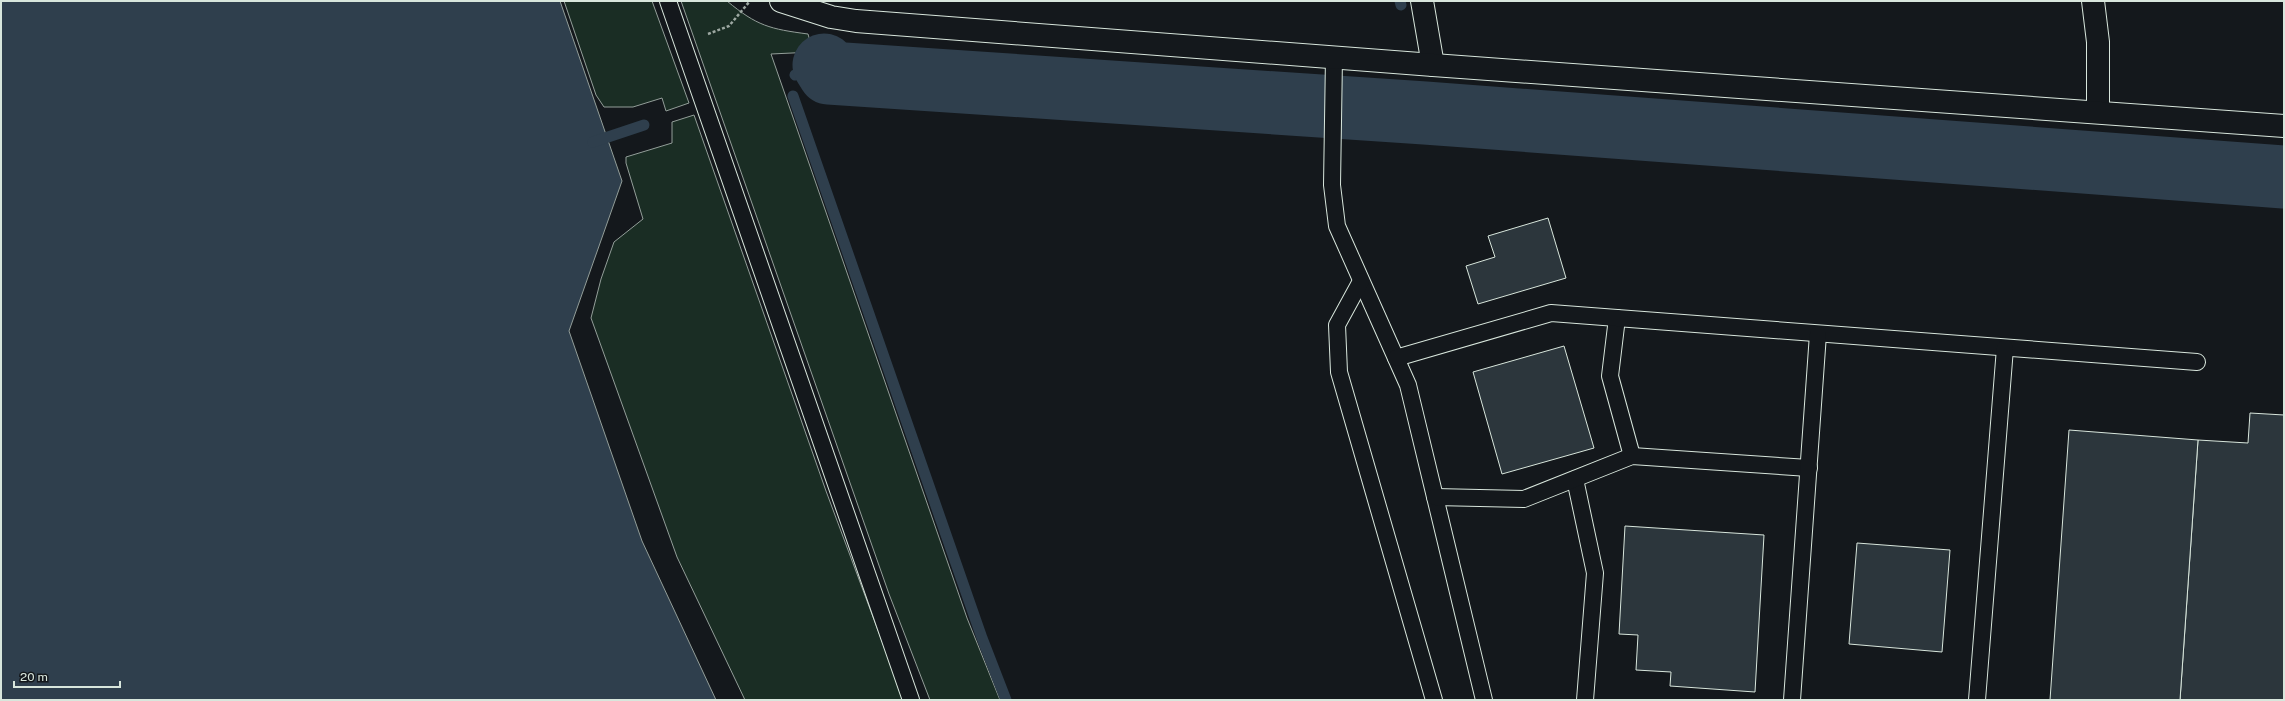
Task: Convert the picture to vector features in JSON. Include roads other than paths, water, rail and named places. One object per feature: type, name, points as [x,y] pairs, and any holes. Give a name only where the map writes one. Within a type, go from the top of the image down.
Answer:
[{"type":"street","points":[[781,1],[829,9],[1334,57],[2284,126]]},
{"type":"street","points":[[1422,1],[1433,65]]},
{"type":"street","points":[[2093,1],[2098,42],[2098,112]]},
{"type":"lane","points":[[668,1],[911,700]]},
{"type":"lane","points":[[1334,57],[1332,185],[1337,226],[1408,385],[1484,700]]},
{"type":"lane","points":[[1362,282],[1337,325],[1339,372],[1434,700]]},
{"type":"lane","points":[[1396,358],[1551,313],[2197,362]]},
{"type":"lane","points":[[1617,318],[1610,376],[1632,456]]},
{"type":"lane","points":[[1792,700],[1818,334]]},
{"type":"lane","points":[[1977,700],[2005,348]]},
{"type":"lane","points":[[1435,497],[1524,499],[1632,456],[1808,468]]},
{"type":"lane","points":[[1575,479],[1595,573],[1584,700]]},
{"type":"water","points":[[1,1],[560,1],[622,181],[569,331],[642,541],[716,700],[1,700]]},
{"type":"waterway","points":[[1400,1],[1401,5]]},
{"type":"waterway","points":[[795,75],[824,65],[822,58]]},
{"type":"waterway","points":[[824,65],[829,73],[1425,113],[2284,177]]},
{"type":"waterway","points":[[793,96],[982,638],[1006,700]]},
{"type":"waterway","points":[[1422,100],[1425,113]]},
{"type":"waterway","points":[[593,142],[644,125]]}]
